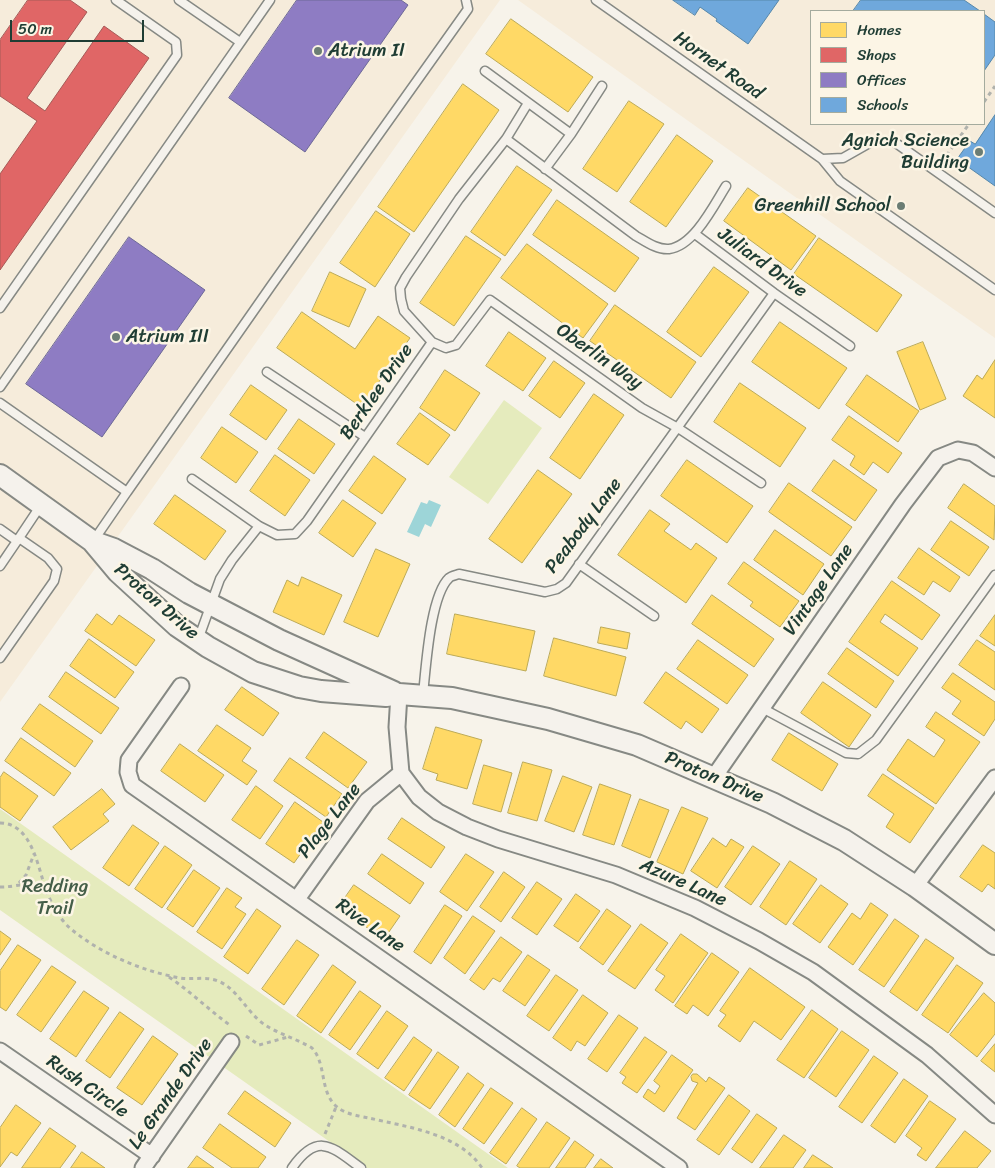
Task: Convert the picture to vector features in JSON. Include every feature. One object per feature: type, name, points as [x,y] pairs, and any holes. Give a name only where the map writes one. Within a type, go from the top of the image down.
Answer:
[{"type":"street","name":"Vintage Lane","points":[[714,777],[903,504],[938,458],[958,450],[973,453],[995,468]]},
{"type":"street","name":"Proton Drive","points":[[0,475],[92,541],[118,572],[177,626],[253,672],[300,687],[344,694],[386,696],[399,694],[452,698],[548,719],[638,745],[772,803],[844,840],[915,886],[995,944]]},
{"type":"street","name":"Proton Drive","points":[[92,541],[114,549],[152,569],[189,593],[279,640],[399,694]]},
{"type":"street","name":"Rive Lane","points":[[182,686],[129,760],[128,772],[132,785],[679,1168]]},
{"type":"street","name":"Azure Lane","points":[[399,694],[397,727],[402,774],[419,798],[438,812],[498,840],[625,879],[695,908],[813,972],[927,1055],[995,1115]]},
{"type":"street","name":"Plage Lane","points":[[297,899],[367,801],[402,774]]},
{"type":"street","points":[[915,886],[995,778]]},
{"type":"street","name":"Le Grande Drive","points":[[147,1162],[231,1042]]},
{"type":"street","name":"Rush Circle","points":[[0,1051],[147,1162]]},
{"type":"lane","points":[[0,308],[177,55],[176,42],[116,0]]},
{"type":"lane","points":[[179,0],[240,42]]},
{"type":"lane","points":[[0,387],[270,0]]},
{"type":"lane","points":[[92,541],[468,9],[466,0]]},
{"type":"lane","name":"Hornet Road","points":[[596,0],[822,159],[840,181],[995,290]]},
{"type":"lane","points":[[485,71],[571,134]]},
{"type":"lane","points":[[545,169],[571,134],[602,86]]},
{"type":"lane","name":"Berklee Drive","points":[[259,526],[276,535],[295,534],[432,342],[404,311],[400,288],[459,199],[506,139],[528,103]]},
{"type":"lane","name":"Juliard Drive","points":[[506,139],[636,236],[654,246],[668,249],[682,244],[695,234],[774,293],[850,346]]},
{"type":"lane","points":[[822,159],[842,158],[873,141],[893,141],[995,213]]},
{"type":"lane","points":[[695,234],[726,186]]},
{"type":"lane","name":"Peabody Lane","points":[[422,696],[435,607],[441,590],[450,577],[460,574],[545,592],[556,589],[566,583],[774,293]]},
{"type":"lane","name":"Oberlin Way","points":[[432,342],[446,348],[456,345],[490,300],[642,408],[678,428],[760,483]]},
{"type":"lane","points":[[267,372],[365,437]]},
{"type":"lane","points":[[0,403],[127,492]]},
{"type":"lane","points":[[192,479],[259,526],[232,560],[220,579],[198,640]]},
{"type":"lane","points":[[0,566],[42,504]]},
{"type":"lane","points":[[0,530],[48,558],[57,569],[54,582],[0,658]]},
{"type":"lane","points":[[579,564],[654,616]]},
{"type":"lane","points":[[762,708],[846,753],[858,754],[876,740],[995,575]]},
{"type":"lane","points":[[292,1168],[309,1148],[320,1146],[330,1147],[361,1168]]},
{"type":"path","points":[[985,101],[995,86]]},
{"type":"path","points":[[941,163],[968,125]]},
{"type":"path","points":[[0,823],[17,829],[27,839],[47,892],[62,919],[70,928],[103,951],[166,975],[188,979],[208,978],[217,980],[232,990],[258,1020],[266,1026],[312,1048],[317,1053],[323,1081],[329,1097],[336,1107],[364,1117],[428,1132],[444,1138],[468,1154],[482,1168]]},
{"type":"path","points":[[18,884],[26,875],[34,854]]},
{"type":"path","points":[[0,887],[29,884],[47,892]]},
{"type":"path","points":[[166,975],[186,989],[215,1014],[259,1045],[289,1036]]},
{"type":"path","points":[[320,1146],[336,1107]]},
{"type":"shaded area","points":[[0,0],[500,0],[0,702]]},
{"type":"shaded area","name":"Greenhill School","points":[[518,0],[995,0],[995,338],[922,287]]},
{"type":"green space","points":[[504,400],[542,428],[488,504],[449,477]]},
{"type":"green space","name":"Redding Trail","points":[[0,809],[508,1168],[367,1168],[0,910]]},
{"type":"water","points":[[429,500],[441,505],[431,527],[425,524],[419,537],[407,532],[421,502],[427,504]]},
{"type":"building: Homes","points":[[511,19],[593,77],[568,112],[486,54]]},
{"type":"building: Homes","points":[[463,84],[499,110],[414,232],[378,207]]},
{"type":"building: Homes","points":[[629,101],[664,124],[617,192],[583,169]]},
{"type":"building: Homes","points":[[677,135],[713,161],[666,227],[630,202]]},
{"type":"building: Homes","points":[[517,166],[552,190],[505,256],[471,232]]},
{"type":"building: Homes","points":[[748,188],[816,236],[791,270],[724,221]]},
{"type":"building: Homes","points":[[557,200],[639,258],[615,292],[533,235]]},
{"type":"building: Homes","points":[[376,211],[410,234],[375,287],[340,263]]},
{"type":"building: Homes","points":[[466,236],[501,259],[454,326],[420,303]]},
{"type":"building: Homes","points":[[819,238],[902,295],[877,332],[794,274]]},
{"type":"building: Homes","points":[[527,244],[608,304],[583,338],[501,278]]},
{"type":"building: Homes","points":[[714,267],[749,292],[701,357],[667,332]]},
{"type":"building: Homes","points":[[330,272],[366,289],[349,327],[312,311]]},
{"type":"building: Homes","points":[[615,305],[696,362],[671,398],[590,341]]},
{"type":"building: Homes","points":[[302,312],[355,349],[378,316],[410,338],[361,407],[277,348]]},
{"type":"building: Homes","points":[[780,322],[847,368],[819,409],[752,362]]},
{"type":"building: Homes","points":[[509,332],[546,358],[523,391],[486,366]]},
{"type":"building: Homes","points":[[923,342],[946,399],[920,410],[897,352]]},
{"type":"building: Homes","points":[[995,360],[995,418],[963,396],[977,375],[982,379]]},
{"type":"building: Homes","points":[[554,361],[585,383],[560,418],[529,396]]},
{"type":"building: Homes","points":[[445,370],[480,393],[455,431],[420,408]]},
{"type":"building: Homes","points":[[867,375],[919,411],[898,442],[846,405]]},
{"type":"building: Homes","points":[[740,383],[806,428],[780,467],[714,422]]},
{"type":"building: Homes","points":[[251,385],[287,410],[266,440],[230,415]]},
{"type":"building: Homes","points":[[594,394],[624,415],[580,479],[550,458]]},
{"type":"building: Homes","points":[[420,413],[450,435],[428,465],[397,444]]},
{"type":"building: Homes","points":[[849,416],[902,453],[888,473],[873,462],[864,475],[850,465],[855,456],[832,440]]},
{"type":"building: Homes","points":[[299,419],[335,444],[314,474],[278,449]]},
{"type":"building: Homes","points":[[222,427],[258,452],[236,483],[201,458]]},
{"type":"building: Homes","points":[[275,455],[310,480],[285,516],[250,491]]},
{"type":"building: Homes","points":[[374,456],[406,479],[382,514],[349,491]]},
{"type":"building: Homes","points":[[687,460],[753,506],[727,543],[661,496]]},
{"type":"building: Homes","points":[[834,460],[877,490],[855,521],[812,491]]},
{"type":"building: Homes","points":[[538,470],[572,494],[522,563],[489,539]]},
{"type":"building: Homes","points":[[789,483],[852,527],[831,556],[769,512]]},
{"type":"building: Homes","points":[[964,484],[995,506],[994,540],[948,508]]},
{"type":"building: Homes","points":[[175,495],[226,531],[205,560],[154,524]]},
{"type":"building: Homes","points":[[343,500],[376,523],[353,557],[319,533]]},
{"type":"building: Homes","points":[[650,510],[670,524],[664,531],[691,550],[696,543],[717,558],[686,603],[618,555]]},
{"type":"building: Homes","points":[[951,521],[989,547],[969,576],[931,550]]},
{"type":"building: Homes","points":[[775,530],[824,564],[803,595],[754,560]]},
{"type":"building: Homes","points":[[919,548],[960,577],[950,592],[933,581],[924,595],[898,578]]},
{"type":"building: Homes","points":[[376,549],[410,564],[378,637],[344,622]]},
{"type":"building: Homes","points":[[744,562],[799,601],[780,627],[750,606],[753,602],[728,584]]},
{"type":"building: Homes","points":[[302,577],[342,595],[324,635],[273,612],[287,580],[298,586]]},
{"type":"building: Homes","points":[[892,581],[940,615],[922,640],[885,614],[880,622],[918,648],[898,676],[849,642]]},
{"type":"building: Homes","points":[[712,595],[774,639],[754,667],[692,624]]},
{"type":"building: Homes","points":[[97,614],[112,625],[119,615],[155,640],[136,666],[85,631]]},
{"type":"building: Homes","points":[[455,614],[535,631],[526,671],[447,654]]},
{"type":"building: Homes","points":[[995,615],[995,646],[980,636]]},
{"type":"building: Homes","points":[[601,627],[630,633],[627,649],[598,643]]},
{"type":"building: Homes","points":[[554,638],[626,657],[616,696],[544,676]]},
{"type":"building: Homes","points":[[89,639],[134,672],[115,698],[70,666]]},
{"type":"building: Homes","points":[[698,640],[748,675],[727,704],[677,669]]},
{"type":"building: Homes","points":[[977,640],[995,652],[995,690],[959,665]]},
{"type":"building: Homes","points":[[847,648],[894,681],[876,708],[828,674]]},
{"type":"building: Homes","points":[[66,672],[119,708],[101,734],[49,697]]},
{"type":"building: Homes","points":[[666,672],[719,709],[702,733],[686,721],[681,729],[644,703]]},
{"type":"building: Homes","points":[[953,673],[995,702],[995,719],[984,736],[952,714],[961,701],[942,688]]},
{"type":"building: Homes","points":[[823,682],[871,715],[849,747],[801,713]]},
{"type":"building: Homes","points":[[242,687],[279,713],[263,736],[225,710]]},
{"type":"building: Homes","points":[[40,704],[93,741],[75,767],[22,729]]},
{"type":"building: Homes","points":[[936,712],[980,742],[936,804],[887,770],[908,739],[934,757],[945,740],[926,727]]},
{"type":"building: Homes","points":[[217,725],[251,748],[242,761],[257,771],[247,785],[198,751]]},
{"type":"building: Homes","points":[[436,727],[482,740],[467,789],[436,780],[438,774],[423,769]]},
{"type":"building: Homes","points":[[324,732],[367,762],[348,788],[306,758]]},
{"type":"building: Homes","points":[[789,733],[838,764],[822,791],[772,760]]},
{"type":"building: Homes","points":[[21,738],[71,773],[54,796],[5,761]]},
{"type":"building: Homes","points":[[180,744],[224,775],[205,802],[161,771]]},
{"type":"building: Homes","points":[[290,758],[342,794],[326,817],[274,781]]},
{"type":"building: Homes","points":[[523,762],[552,770],[537,821],[508,813]]},
{"type":"building: Homes","points":[[484,765],[512,773],[501,812],[473,804]]},
{"type":"building: Homes","points":[[4,772],[38,796],[20,821],[0,807],[0,778]]},
{"type":"building: Homes","points":[[883,774],[934,808],[910,843],[886,827],[894,814],[868,796]]},
{"type":"building: Homes","points":[[563,776],[592,787],[574,832],[545,821]]},
{"type":"building: Homes","points":[[600,784],[631,795],[614,845],[583,835]]},
{"type":"building: Homes","points":[[256,786],[283,806],[260,839],[232,820]]},
{"type":"building: Homes","points":[[102,789],[115,804],[103,814],[109,821],[71,850],[53,827]]},
{"type":"building: Homes","points":[[640,799],[669,810],[650,858],[622,846]]},
{"type":"building: Homes","points":[[295,802],[323,822],[294,863],[266,844]]},
{"type":"building: Homes","points":[[682,807],[708,818],[683,874],[657,862]]},
{"type":"building: Homes","points":[[402,818],[445,847],[431,868],[388,839]]},
{"type":"building: Homes","points":[[133,825],[159,843],[129,886],[103,868]]},
{"type":"building: Homes","points":[[713,838],[726,847],[731,839],[744,847],[717,888],[691,871]]},
{"type":"building: Homes","points":[[983,845],[995,853],[995,889],[988,884],[982,892],[960,877]]},
{"type":"building: Homes","points":[[165,846],[192,865],[162,908],[135,889]]},
{"type":"building: Homes","points":[[753,846],[780,864],[751,905],[725,887]]},
{"type":"building: Homes","points":[[382,854],[424,883],[410,904],[368,874]]},
{"type":"building: Homes","points":[[466,854],[494,872],[467,911],[440,892]]},
{"type":"building: Homes","points":[[790,861],[817,879],[786,925],[760,907]]},
{"type":"building: Homes","points":[[194,870],[220,888],[193,927],[167,909]]},
{"type":"building: Homes","points":[[504,872],[525,887],[501,922],[480,907]]},
{"type":"building: Homes","points":[[537,882],[562,899],[537,935],[512,918]]},
{"type":"building: Homes","points":[[354,885],[400,916],[384,939],[338,908]]},
{"type":"building: Homes","points":[[821,885],[848,904],[820,943],[793,924]]},
{"type":"building: Homes","points":[[227,888],[242,898],[235,907],[246,914],[222,949],[197,932]]},
{"type":"building: Homes","points":[[576,894],[600,911],[578,942],[554,926]]},
{"type":"building: Homes","points":[[871,903],[888,915],[853,965],[828,947],[852,913],[860,919]]},
{"type":"building: Homes","points":[[445,905],[462,916],[431,964],[414,952]]},
{"type":"building: Homes","points":[[257,909],[281,926],[248,974],[224,957]]},
{"type":"building: Homes","points":[[607,909],[631,926],[603,965],[580,948]]},
{"type":"building: Homes","points":[[473,916],[495,931],[465,974],[444,958]]},
{"type":"building: Homes","points":[[895,919],[919,936],[884,987],[859,970]]},
{"type":"building: Homes","points":[[641,924],[668,943],[635,989],[608,971]]},
{"type":"building: Homes","points":[[0,931],[11,939],[0,955]]},
{"type":"building: Homes","points":[[681,934],[708,953],[673,1003],[655,990],[665,976],[656,970]]},
{"type":"building: Homes","points":[[501,937],[522,952],[500,982],[493,978],[484,990],[470,980]]},
{"type":"building: Homes","points":[[926,939],[954,958],[917,1011],[890,992]]},
{"type":"building: Homes","points":[[297,940],[319,955],[284,1005],[262,989]]},
{"type":"building: Homes","points":[[18,945],[41,960],[6,1011],[0,1007],[0,971]]},
{"type":"building: Homes","points":[[712,953],[739,972],[708,1016],[693,1005],[687,1014],[675,1006]]},
{"type":"building: Homes","points":[[528,955],[550,970],[525,1006],[503,991]]},
{"type":"building: Homes","points":[[333,965],[356,982],[321,1033],[297,1016]]},
{"type":"building: Homes","points":[[957,965],[983,983],[948,1033],[922,1015]]},
{"type":"building: Homes","points":[[52,966],[76,982],[41,1032],[17,1015]]},
{"type":"building: Homes","points":[[750,968],[805,1007],[781,1040],[754,1021],[740,1042],[718,1026],[726,1015],[720,1011]]},
{"type":"building: Homes","points":[[556,975],[578,990],[549,1031],[527,1016]]},
{"type":"building: Homes","points":[[84,991],[109,1008],[76,1057],[50,1039]]},
{"type":"building: Homes","points":[[360,991],[381,1006],[350,1050],[329,1035]]},
{"type":"building: Homes","points":[[984,993],[995,1003],[995,1034],[977,1057],[950,1035]]},
{"type":"building: Homes","points":[[583,995],[608,1013],[585,1046],[577,1041],[571,1051],[553,1038]]},
{"type":"building: Homes","points":[[812,1010],[838,1029],[804,1078],[777,1060]]},
{"type":"building: Homes","points":[[387,1011],[408,1026],[378,1069],[357,1054]]},
{"type":"building: Homes","points":[[120,1012],[144,1029],[110,1078],[86,1061]]},
{"type":"building: Homes","points":[[619,1015],[638,1028],[607,1072],[588,1059]]},
{"type":"building: Homes","points":[[842,1031],[869,1050],[836,1097],[809,1078]]},
{"type":"building: Homes","points":[[153,1036],[178,1054],[142,1105],[117,1088]]},
{"type":"building: Homes","points":[[414,1037],[432,1050],[404,1091],[385,1078]]},
{"type":"building: Homes","points":[[645,1037],[667,1052],[637,1093],[622,1083],[626,1077],[620,1073]]},
{"type":"building: Homes","points":[[995,1044],[995,1072],[981,1061]]},
{"type":"building: Homes","points":[[438,1052],[459,1067],[430,1109],[409,1095]]},
{"type":"building: Homes","points":[[672,1055],[693,1070],[664,1112],[643,1097],[648,1089],[655,1094],[660,1086],[654,1081]]},
{"type":"building: Homes","points":[[874,1056],[898,1073],[862,1123],[839,1107]]},
{"type":"building: Homes","points":[[468,1073],[484,1085],[455,1127],[439,1115]]},
{"type":"building: Homes","points":[[693,1074],[697,1074],[706,1082],[709,1077],[725,1088],[695,1130],[677,1118],[698,1083],[692,1081],[691,1077]]},
{"type":"building: Homes","points":[[904,1079],[928,1096],[895,1143],[871,1126]]},
{"type":"building: Homes","points":[[491,1088],[513,1103],[484,1144],[463,1129]]},
{"type":"building: Homes","points":[[245,1091],[291,1123],[275,1147],[228,1114]]},
{"type":"building: Homes","points":[[729,1095],[750,1111],[719,1155],[697,1140]]},
{"type":"building: Homes","points":[[930,1101],[956,1119],[926,1161],[917,1155],[922,1148],[906,1136]]},
{"type":"building: Homes","points":[[16,1105],[41,1123],[17,1156],[11,1152],[0,1167],[0,1128]]},
{"type":"building: Homes","points":[[522,1108],[537,1119],[506,1164],[490,1153]]},
{"type":"building: Homes","points":[[757,1114],[777,1128],[752,1163],[732,1149]]},
{"type":"building: Homes","points":[[547,1122],[570,1138],[549,1168],[520,1168],[517,1166]]},
{"type":"building: Homes","points":[[220,1124],[266,1157],[258,1168],[232,1168],[203,1148]]},
{"type":"building: Homes","points":[[50,1128],[76,1146],[60,1168],[22,1168]]},
{"type":"building: Homes","points":[[965,1131],[991,1151],[977,1168],[936,1168]]},
{"type":"building: Homes","points":[[784,1135],[806,1150],[793,1168],[760,1168]]},
{"type":"building: Homes","points":[[575,1141],[594,1155],[585,1168],[556,1168]]},
{"type":"building: Homes","points":[[82,1152],[105,1168],[71,1168]]},
{"type":"building: Homes","points":[[813,1155],[833,1168],[804,1168]]},
{"type":"building: Homes","points":[[197,1156],[214,1168],[188,1168]]},
{"type":"building: Homes","points":[[601,1159],[613,1168],[594,1168]]},
{"type":"building: Shops","points":[[28,0],[70,0],[87,12],[27,98],[45,111],[104,26],[149,58],[0,270],[0,174],[37,121],[0,96],[0,40]]},
{"type":"building: Offices","name":"Atrium II","points":[[297,0],[401,0],[408,5],[305,152],[229,98]]},
{"type":"building: Offices","name":"Atrium III","points":[[129,237],[205,290],[102,437],[26,384]]},
{"type":"building: Schools","points":[[673,0],[779,0],[748,44],[700,7],[695,15]]},
{"type":"building: Schools","points":[[861,0],[964,0],[979,10],[854,10]]},
{"type":"building: Schools","points":[[985,15],[995,22],[995,55],[985,70]]},
{"type":"building: Schools","name":"Agnich Science Building","points":[[995,115],[995,186],[957,159],[970,141],[975,144]]},
{"type":"place","name":"Atrium II","points":[[318,51]]},
{"type":"place","name":"Agnich Science Building","points":[[979,152]]},
{"type":"place","name":"Greenhill School","points":[[901,206]]},
{"type":"place","name":"Atrium III","points":[[116,337]]}]
